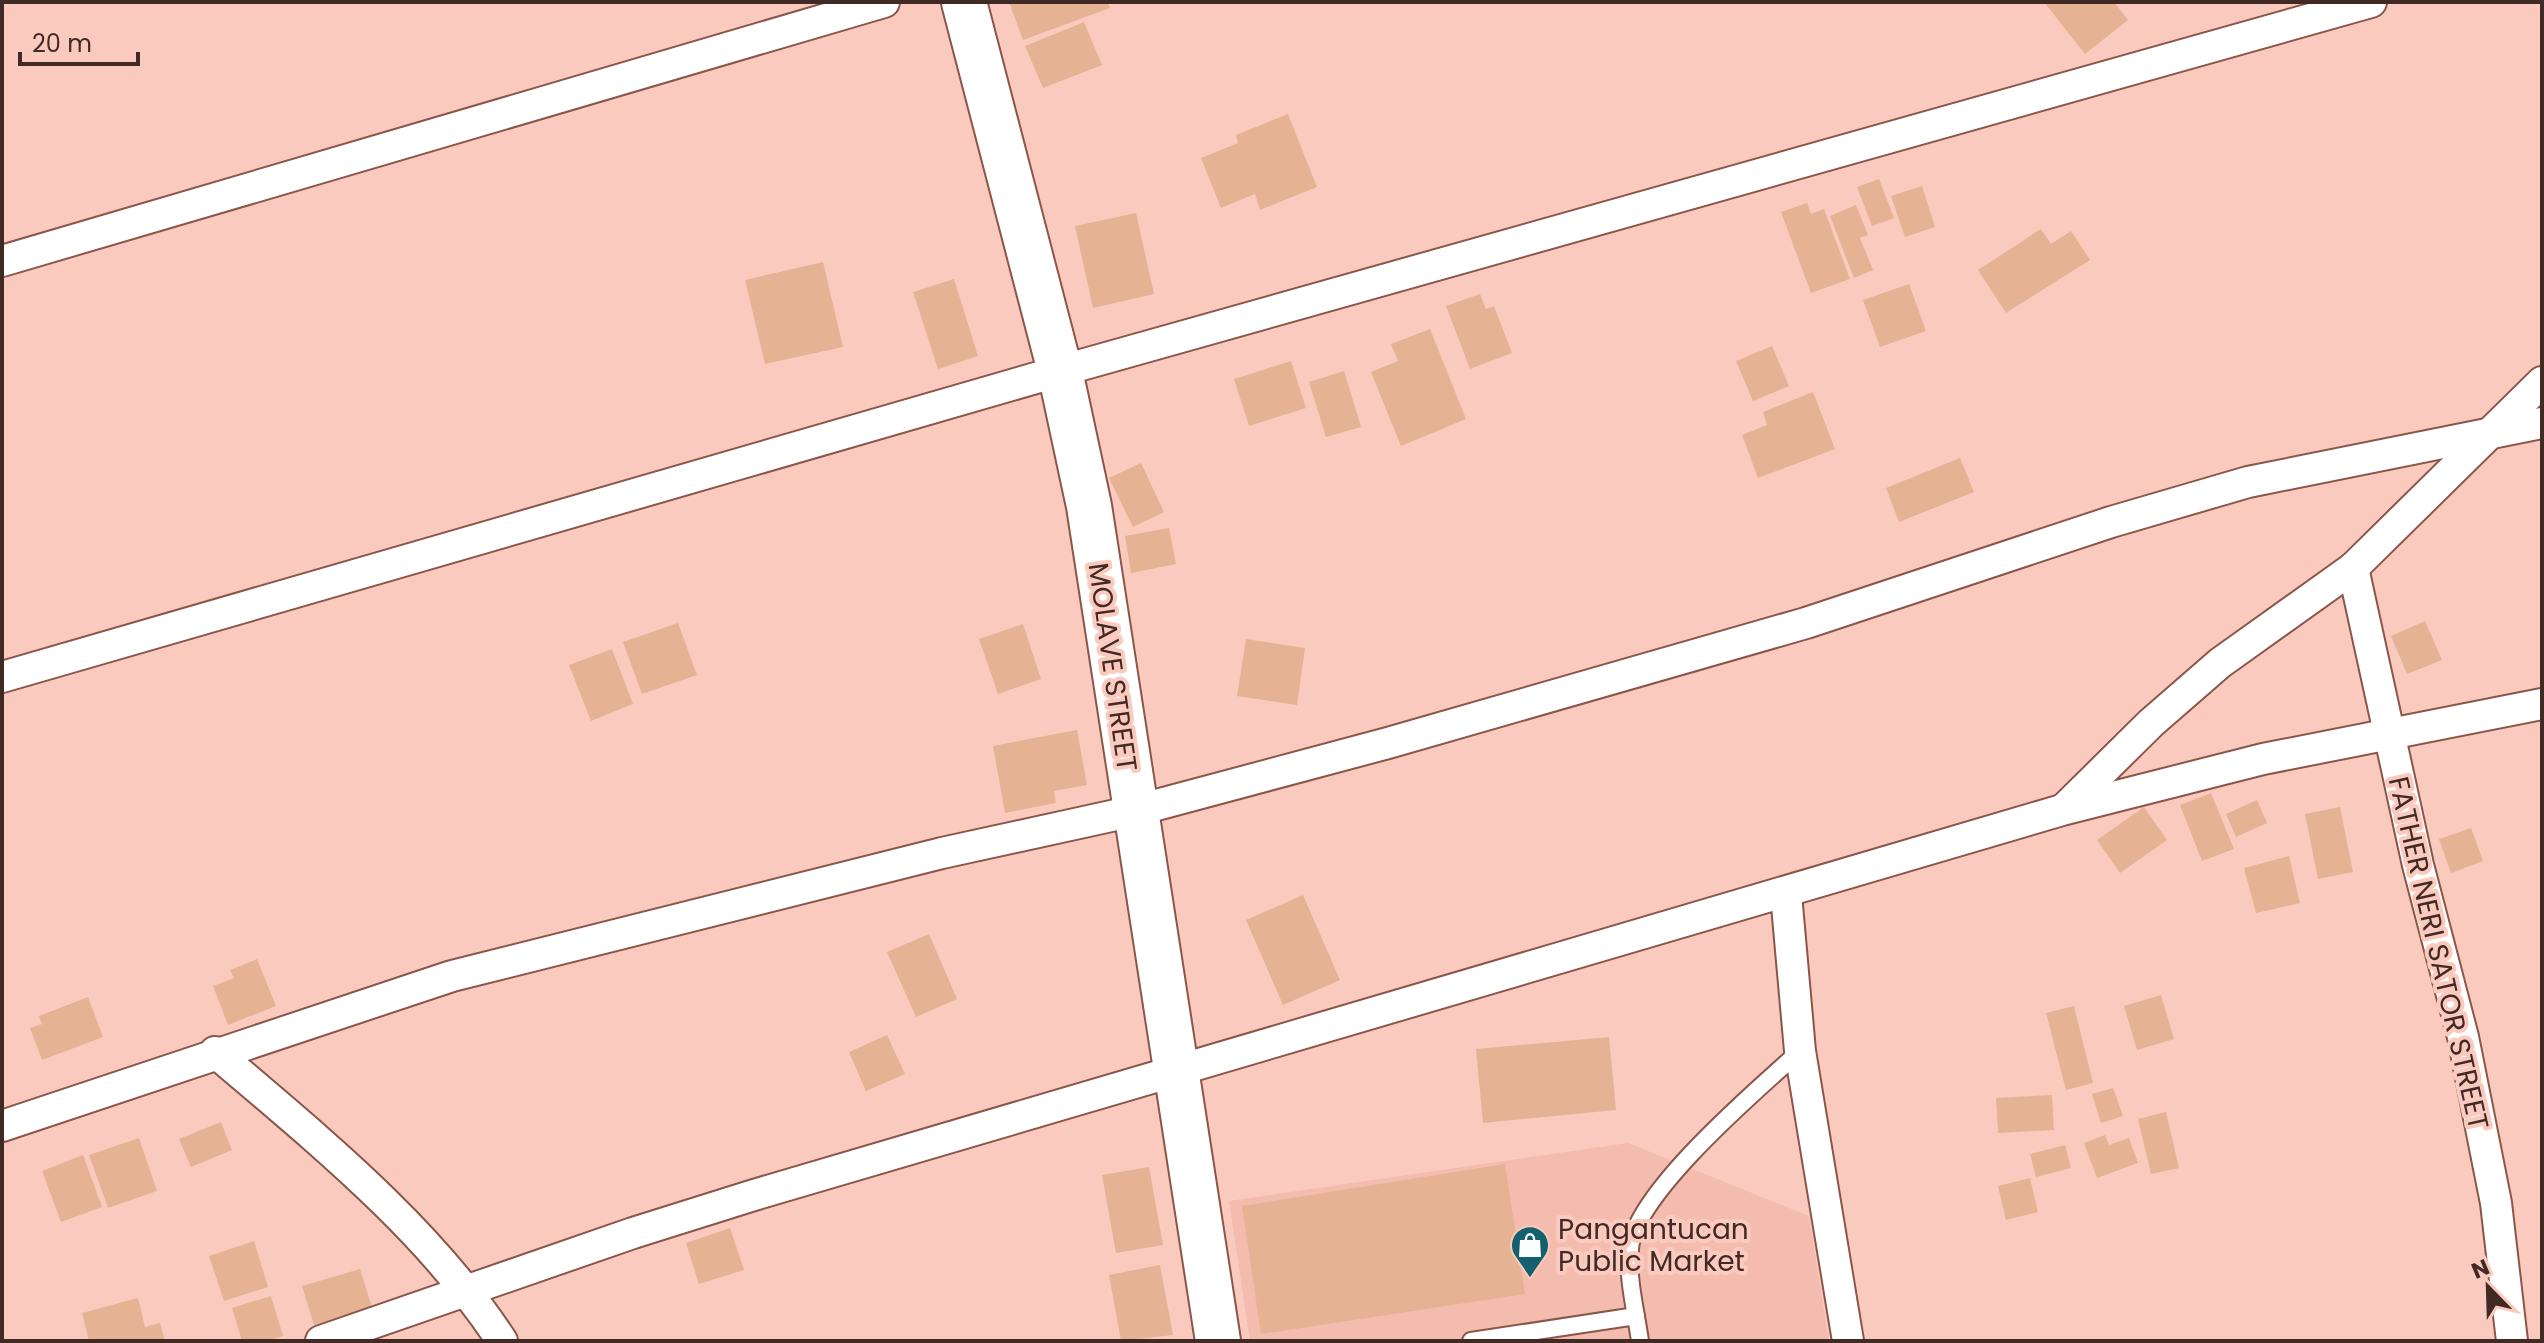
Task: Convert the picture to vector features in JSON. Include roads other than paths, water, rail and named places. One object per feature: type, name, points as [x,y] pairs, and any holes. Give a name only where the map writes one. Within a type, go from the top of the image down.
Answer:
[{"type":"street","points":[[2,261],[884,2]]},
{"type":"street","name":"MOLAVE STREET","points":[[964,2],[1060,371],[1092,521],[1134,811],[1218,1341]]},
{"type":"street","points":[[2,677],[1060,371],[2371,2]]},
{"type":"street","points":[[2062,810],[2151,723],[2220,663],[2353,568],[2542,382]]},
{"type":"street","points":[[2,1126],[215,1052],[452,976],[942,853],[1134,811],[1388,743],[1806,623],[2111,522],[2248,482],[2542,423]]},
{"type":"street","name":"FATHER NERI SATOR STREET","points":[[2353,568],[2387,733],[2463,1037],[2496,1203],[2512,1341]]},
{"type":"street","points":[[321,1341],[648,1228],[940,1139],[1177,1073],[2062,810],[2167,781],[2387,733],[2542,704]]},
{"type":"street","points":[[1786,894],[1800,1051],[1848,1341]]},
{"type":"street","points":[[215,1052],[395,1213],[470,1292],[502,1341]]},
{"type":"lane","points":[[1640,1341],[1630,1249],[1637,1223],[1717,1125],[1800,1051]]},
{"type":"lane","points":[[1471,1341],[1636,1316]]},
{"type":"place","name":"Pangantucan Public Market","points":[[1530,1279]]}]
